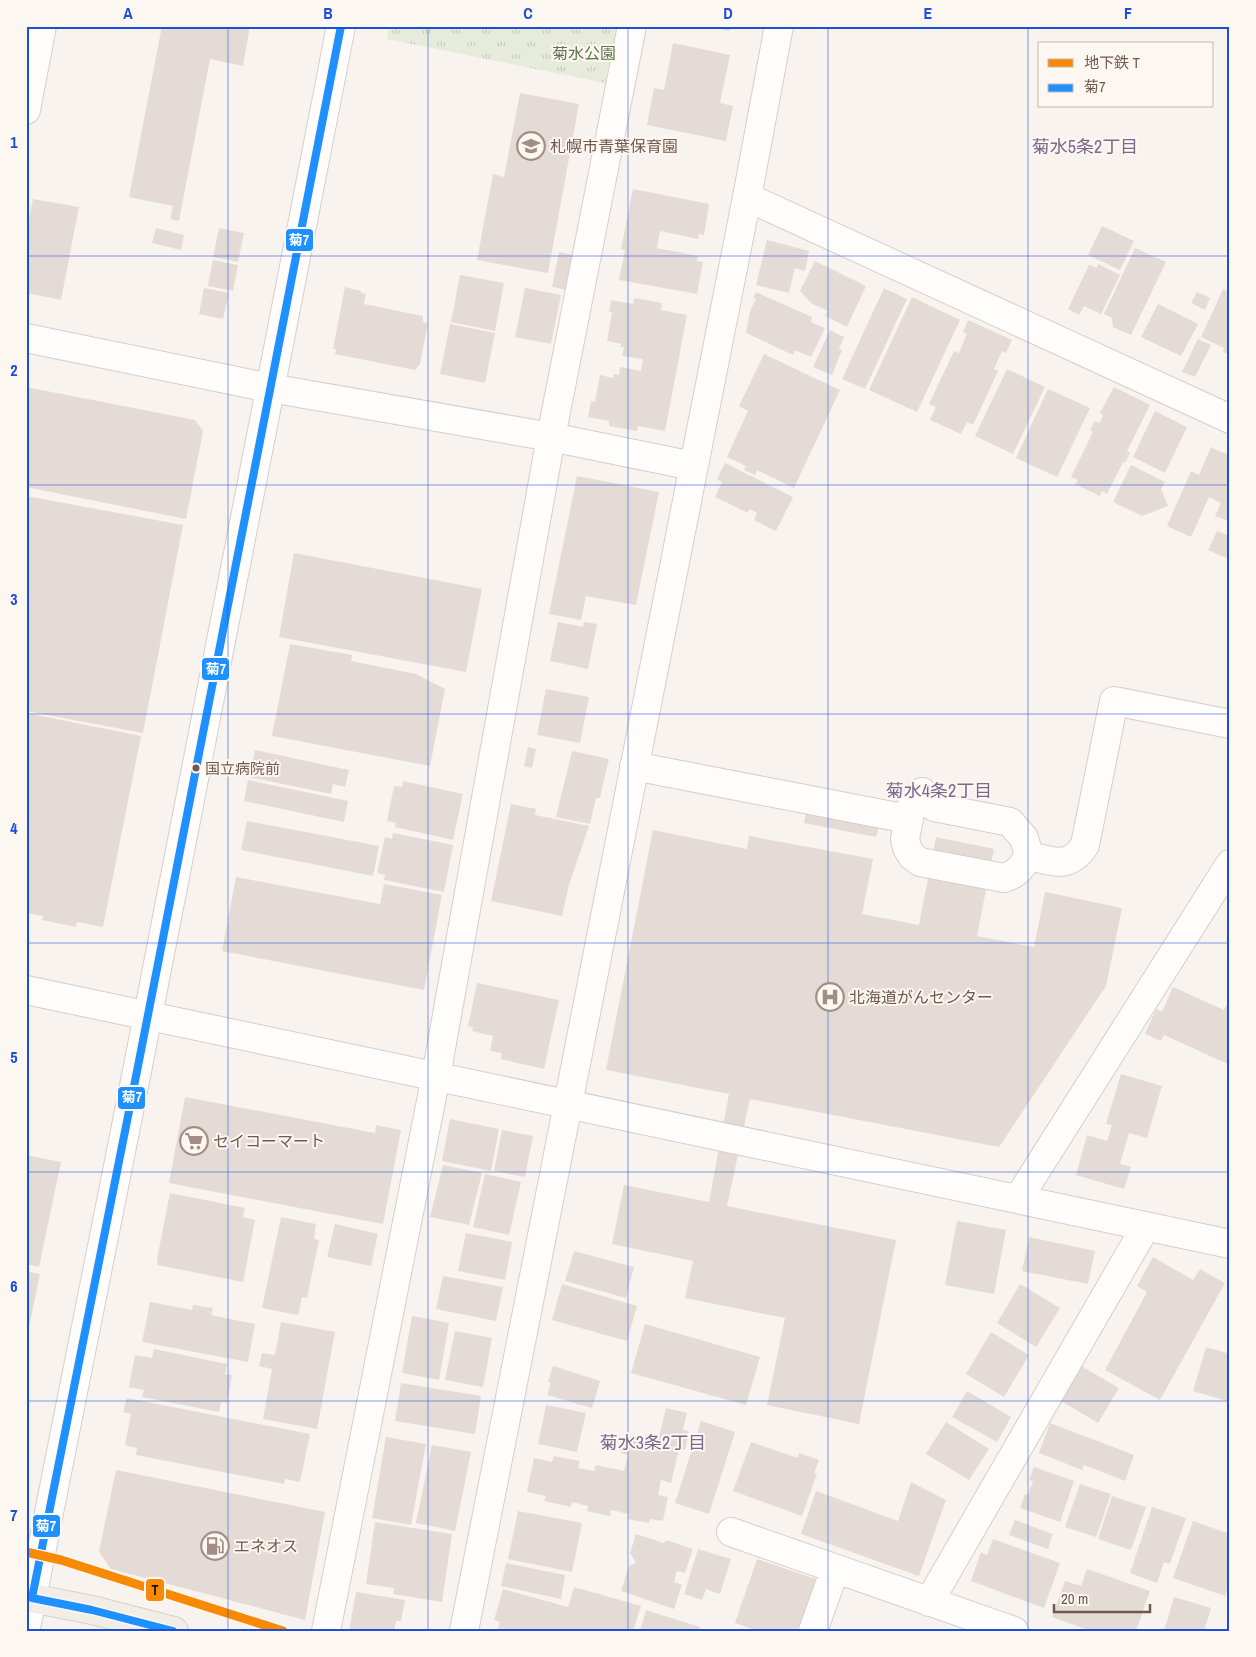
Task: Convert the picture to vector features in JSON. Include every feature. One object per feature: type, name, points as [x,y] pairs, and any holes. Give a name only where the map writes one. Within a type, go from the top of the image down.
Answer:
[{"type":"main road","points":[[29,1597],[92,1610],[174,1631]]},
{"type":"street","points":[[26,110],[42,26]]},
{"type":"street","points":[[26,1628],[29,1597],[148,1017],[341,26]]},
{"type":"street","points":[[326,1631],[436,1076],[551,437],[632,26]]},
{"type":"street","points":[[464,1631],[747,197],[779,26]]},
{"type":"street","points":[[747,197],[1230,419]]},
{"type":"street","points":[[26,338],[270,388],[551,437],[693,466]]},
{"type":"street","points":[[1029,856],[1060,863],[1070,860],[1079,854],[1085,845],[1114,701],[1230,724]]},
{"type":"street","points":[[634,766],[908,818]]},
{"type":"street","points":[[922,792],[934,807],[1010,822],[1024,838],[1029,856],[1021,869],[1004,878],[920,862],[912,856],[907,848],[905,839],[912,803],[922,792]]},
{"type":"street","points":[[1018,1199],[1230,864]]},
{"type":"street","points":[[26,990],[1230,1244]]},
{"type":"street","points":[[929,1602],[1146,1226]]},
{"type":"street","points":[[731,1532],[1014,1631]]},
{"type":"street","points":[[813,1631],[835,1569]]},
{"type":"green space","name":"菊水公園","points":[[389,26],[617,26],[605,83],[387,39]]},
{"type":"building","points":[[162,26],[250,26],[243,66],[210,59],[179,221],[170,219],[173,206],[129,197]]},
{"type":"building","points":[[706,26],[730,26],[729,31]]},
{"type":"building","points":[[673,43],[730,55],[720,103],[733,106],[726,141],[647,125],[654,88],[664,90]]},
{"type":"building","points":[[520,93],[579,104],[548,273],[477,260],[493,174],[504,177]]},
{"type":"building","points":[[633,189],[709,204],[704,235],[699,234],[698,239],[660,231],[657,248],[698,256],[697,261],[703,262],[697,294],[619,280],[625,250],[621,249]]},
{"type":"building","points":[[33,199],[79,207],[61,300],[26,293],[26,232]]},
{"type":"building","points":[[1102,226],[1134,241],[1120,270],[1088,255]]},
{"type":"building","points":[[156,228],[184,235],[181,250],[152,243]]},
{"type":"building","points":[[219,228],[244,233],[238,262],[213,257]]},
{"type":"building","points":[[767,240],[809,251],[805,271],[795,268],[789,293],[756,285]]},
{"type":"building","points":[[1135,248],[1166,262],[1131,335],[1113,327],[1112,318],[1104,314]]},
{"type":"building","points":[[559,252],[573,255],[567,290],[552,287]]},
{"type":"building","points":[[213,260],[238,265],[233,291],[208,286]]},
{"type":"building","points":[[815,261],[866,286],[847,327],[825,316],[828,311],[811,303],[800,291]]},
{"type":"building","points":[[1098,264],[1120,275],[1101,314],[1084,306],[1079,315],[1068,309],[1089,265],[1097,268]]},
{"type":"building","points":[[460,275],[504,283],[495,331],[451,322]]},
{"type":"building","points":[[345,287],[366,294],[364,304],[423,316],[423,322],[428,323],[420,364],[415,370],[335,354],[336,349],[333,349]]},
{"type":"building","points":[[204,288],[229,293],[223,319],[199,314]]},
{"type":"building","points":[[525,288],[561,295],[551,344],[515,337]]},
{"type":"building","points":[[884,288],[907,299],[865,389],[842,379]]},
{"type":"building","points":[[1223,289],[1230,292],[1230,355],[1223,352],[1224,348],[1201,337]]},
{"type":"building","points":[[756,292],[812,317],[811,322],[825,328],[811,357],[795,350],[793,355],[746,333],[750,311],[756,299],[753,298]]},
{"type":"building","points":[[1197,292],[1210,298],[1205,310],[1191,303]]},
{"type":"building","points":[[912,297],[960,320],[917,412],[869,390]]},
{"type":"building","points":[[634,298],[662,303],[661,310],[687,315],[665,431],[638,426],[637,431],[609,426],[609,421],[588,417],[591,401],[595,402],[600,375],[613,378],[614,374],[619,375],[620,367],[641,371],[643,359],[622,356],[624,347],[620,347],[621,344],[607,341],[612,312],[609,312],[611,300],[633,304]]},
{"type":"building","points":[[1158,304],[1198,324],[1181,356],[1141,337]]},
{"type":"building","points":[[968,320],[1012,340],[1006,353],[1002,351],[994,369],[998,371],[973,425],[967,422],[961,434],[930,420],[936,407],[929,404],[954,351],[959,353],[967,334],[963,332]]},
{"type":"building","points":[[450,324],[495,333],[485,383],[440,374]]},
{"type":"building","points":[[830,330],[844,337],[839,349],[842,350],[832,375],[813,367]]},
{"type":"building","points":[[1198,339],[1211,345],[1195,377],[1182,372]]},
{"type":"building","points":[[764,354],[840,390],[794,488],[757,470],[755,475],[744,470],[746,466],[727,457],[748,411],[739,406]]},
{"type":"building","points":[[1007,369],[1045,387],[1013,454],[975,436]]},
{"type":"building","points":[[26,387],[195,420],[203,431],[186,519],[26,487]]},
{"type":"building","points":[[1114,387],[1150,405],[1127,451],[1130,453],[1125,463],[1123,462],[1107,494],[1102,491],[1100,496],[1075,484],[1078,480],[1071,477],[1093,432],[1090,430],[1095,421],[1100,423],[1103,415],[1100,413]]},
{"type":"building","points":[[1048,389],[1090,408],[1057,477],[1016,458]]},
{"type":"building","points":[[1155,411],[1187,427],[1165,473],[1133,457]]},
{"type":"building","points":[[1211,447],[1230,456],[1230,522],[1215,516],[1221,503],[1209,497],[1191,537],[1167,526],[1191,471],[1199,475]]},
{"type":"building","points":[[725,463],[793,497],[776,531],[754,520],[757,513],[749,509],[748,513],[715,497],[722,482],[717,479]]},
{"type":"building","points":[[1131,465],[1165,482],[1161,489],[1168,506],[1142,516],[1113,502]]},
{"type":"building","points":[[577,476],[659,492],[636,605],[586,596],[581,620],[549,614]]},
{"type":"building","points":[[26,496],[183,525],[143,733],[26,711]]},
{"type":"building","points":[[1217,531],[1230,536],[1230,550],[1226,558],[1208,550]]},
{"type":"building","points":[[294,553],[482,589],[466,672],[279,637]]},
{"type":"building","points":[[558,622],[583,627],[584,622],[597,624],[588,669],[550,661]]},
{"type":"building","points":[[290,644],[352,655],[351,661],[416,674],[445,689],[430,766],[272,736]]},
{"type":"building","points":[[546,689],[589,697],[580,743],[537,735]]},
{"type":"building","points":[[26,713],[141,736],[103,927],[77,922],[76,927],[42,920],[43,916],[26,913]]},
{"type":"building","points":[[528,747],[536,749],[532,768],[524,766]]},
{"type":"building","points":[[255,750],[349,770],[345,787],[333,784],[331,794],[249,777]]},
{"type":"building","points":[[572,751],[609,759],[600,798],[596,798],[590,824],[556,817]]},
{"type":"building","points":[[248,780],[348,801],[344,822],[244,801]]},
{"type":"building","points":[[403,781],[463,794],[453,840],[395,827],[396,823],[387,821],[394,786],[402,787]]},
{"type":"building","points":[[511,804],[536,809],[535,815],[589,826],[569,885],[562,916],[491,901]]},
{"type":"building","points":[[806,813],[879,827],[876,837],[804,823]]},
{"type":"building","points":[[247,821],[379,846],[373,876],[241,850]]},
{"type":"building","points":[[653,830],[747,849],[749,836],[873,859],[862,914],[919,925],[936,837],[994,849],[977,936],[1034,947],[1045,892],[1122,908],[1106,986],[999,1147],[750,1099],[727,1206],[896,1240],[859,1424],[767,1405],[785,1318],[685,1298],[693,1261],[612,1244],[624,1185],[709,1202],[729,1094],[606,1070]]},
{"type":"building","points":[[393,833],[453,845],[444,892],[384,880],[385,875],[377,873],[385,837],[392,839]]},
{"type":"building","points":[[236,877],[380,904],[384,884],[442,895],[424,990],[222,951]]},
{"type":"building","points":[[477,983],[559,1000],[544,1069],[501,1059],[502,1053],[490,1051],[493,1036],[472,1031],[473,1027],[468,1026]]},
{"type":"building","points":[[1173,987],[1224,1010],[1227,1004],[1230,1005],[1230,1065],[1164,1035],[1161,1041],[1145,1034],[1156,1009],[1162,1012]]},
{"type":"building","points":[[1121,1074],[1162,1086],[1147,1138],[1129,1133],[1120,1164],[1131,1167],[1124,1189],[1076,1175],[1087,1135],[1107,1141],[1112,1125],[1106,1124]]},
{"type":"building","points":[[185,1097],[375,1133],[376,1125],[401,1130],[383,1224],[169,1183]]},
{"type":"building","points":[[450,1119],[499,1129],[491,1171],[442,1161]]},
{"type":"building","points":[[502,1130],[533,1136],[525,1177],[494,1171]]},
{"type":"building","points":[[26,1155],[61,1162],[39,1267],[26,1264]]},
{"type":"building","points":[[443,1165],[482,1173],[469,1225],[430,1217]]},
{"type":"building","points":[[485,1174],[521,1182],[509,1235],[473,1227]]},
{"type":"building","points":[[170,1193],[245,1208],[243,1217],[255,1220],[243,1282],[157,1265]]},
{"type":"building","points":[[281,1217],[316,1224],[314,1239],[319,1240],[307,1298],[302,1297],[298,1315],[262,1308]]},
{"type":"building","points":[[957,1221],[1006,1230],[994,1294],[945,1285]]},
{"type":"building","points":[[335,1224],[378,1234],[371,1266],[327,1257]]},
{"type":"building","points":[[466,1233],[512,1242],[505,1280],[458,1271]]},
{"type":"building","points":[[1029,1237],[1095,1251],[1088,1284],[1022,1271]]},
{"type":"building","points":[[574,1251],[634,1267],[626,1298],[565,1281]]},
{"type":"building","points":[[1153,1257],[1193,1280],[1200,1269],[1225,1283],[1160,1400],[1105,1370],[1147,1292],[1137,1286]]},
{"type":"building","points":[[26,1271],[40,1274],[27,1337],[26,1336]]},
{"type":"building","points":[[443,1276],[503,1287],[496,1321],[436,1309]]},
{"type":"building","points":[[562,1284],[637,1306],[627,1341],[552,1320]]},
{"type":"building","points":[[1020,1284],[1060,1308],[1036,1347],[997,1323]]},
{"type":"building","points":[[150,1302],[192,1310],[193,1305],[213,1308],[211,1315],[255,1324],[248,1362],[142,1342]]},
{"type":"building","points":[[412,1316],[449,1323],[439,1380],[402,1373]]},
{"type":"building","points":[[281,1322],[335,1332],[317,1429],[263,1419],[272,1369],[259,1366],[262,1353],[275,1355]]},
{"type":"building","points":[[645,1324],[760,1357],[746,1405],[631,1373]]},
{"type":"building","points":[[455,1331],[492,1338],[483,1387],[445,1380]]},
{"type":"building","points":[[991,1332],[1029,1355],[1004,1397],[966,1374]]},
{"type":"building","points":[[1206,1347],[1227,1353],[1227,1356],[1230,1357],[1230,1402],[1193,1391]]},
{"type":"building","points":[[154,1349],[227,1364],[225,1374],[232,1375],[227,1403],[221,1402],[219,1412],[142,1397],[144,1390],[129,1387],[135,1355],[152,1358]]},
{"type":"building","points":[[553,1366],[600,1381],[592,1408],[547,1395],[551,1383],[548,1382]]},
{"type":"building","points":[[1081,1366],[1119,1388],[1098,1423],[1061,1401]]},
{"type":"building","points":[[401,1383],[481,1396],[475,1434],[395,1421]]},
{"type":"building","points":[[967,1391],[1011,1417],[997,1442],[952,1417]]},
{"type":"building","points":[[127,1398],[310,1434],[300,1482],[285,1479],[284,1484],[136,1455],[137,1448],[125,1445],[131,1414],[123,1412]]},
{"type":"building","points":[[546,1405],[586,1413],[577,1452],[538,1444]]},
{"type":"building","points":[[666,1408],[687,1413],[683,1430],[689,1431],[685,1450],[679,1449],[671,1483],[661,1480],[658,1495],[668,1497],[663,1521],[650,1519],[649,1523],[627,1519],[629,1514],[611,1510],[610,1516],[587,1511],[588,1506],[572,1502],[571,1507],[544,1501],[546,1496],[527,1492],[534,1458],[552,1462],[554,1456],[580,1461],[578,1468],[594,1471],[596,1465],[624,1471],[628,1455],[621,1453],[625,1435],[645,1439],[646,1434],[659,1437]]},
{"type":"building","points":[[701,1421],[735,1432],[709,1514],[675,1503]]},
{"type":"building","points":[[946,1422],[989,1449],[969,1480],[926,1454]]},
{"type":"building","points":[[1050,1423],[1134,1455],[1125,1481],[1084,1465],[1082,1470],[1039,1453]]},
{"type":"building","points":[[386,1437],[426,1444],[411,1525],[372,1518]]},
{"type":"building","points":[[751,1442],[798,1458],[799,1453],[819,1460],[814,1473],[817,1474],[802,1516],[733,1491]]},
{"type":"building","points":[[432,1445],[471,1452],[455,1531],[416,1523]]},
{"type":"building","points":[[1034,1467],[1074,1481],[1060,1522],[1020,1508],[1025,1494],[1028,1495],[1033,1481],[1029,1480]]},
{"type":"building","points":[[116,1470],[325,1512],[305,1620],[111,1569],[99,1552]]},
{"type":"building","points":[[911,1482],[946,1500],[919,1576],[801,1534],[816,1491],[898,1521]]},
{"type":"building","points":[[1080,1484],[1111,1494],[1096,1537],[1065,1527]]},
{"type":"building","points":[[1112,1496],[1146,1507],[1131,1550],[1098,1539]]},
{"type":"building","points":[[1152,1507],[1186,1518],[1170,1564],[1164,1562],[1157,1583],[1130,1573]]},
{"type":"building","points":[[518,1511],[582,1523],[572,1572],[508,1559]]},
{"type":"building","points":[[1015,1520],[1053,1534],[1048,1549],[1009,1535]]},
{"type":"building","points":[[1193,1521],[1230,1534],[1230,1582],[1225,1596],[1173,1578]]},
{"type":"building","points":[[375,1522],[452,1534],[442,1602],[393,1594],[394,1588],[366,1584]]},
{"type":"building","points":[[636,1534],[664,1543],[666,1540],[693,1549],[685,1573],[677,1571],[674,1582],[682,1585],[674,1609],[621,1591],[629,1566],[636,1563],[630,1553]]},
{"type":"building","points":[[993,1539],[1060,1563],[1044,1608],[971,1581],[981,1552],[987,1555]]},
{"type":"building","points":[[698,1549],[731,1559],[720,1594],[706,1589],[702,1600],[684,1594]]},
{"type":"building","points":[[757,1559],[816,1579],[798,1631],[758,1631],[735,1623]]},
{"type":"building","points":[[506,1563],[565,1575],[561,1599],[501,1586]]},
{"type":"building","points":[[1087,1569],[1150,1591],[1136,1631],[1091,1631],[1052,1617],[1065,1581],[1081,1586]]},
{"type":"building","points":[[574,1587],[641,1606],[633,1631],[497,1631],[500,1622],[494,1620],[503,1589],[568,1607]]},
{"type":"building","points":[[356,1592],[405,1600],[401,1621],[396,1621],[394,1631],[349,1631]]},
{"type":"building","points":[[1174,1597],[1211,1608],[1204,1631],[1164,1631]]},
{"type":"building","points":[[646,1610],[700,1627],[698,1631],[640,1631]]},
{"type":"metro line","name":"T","points":[[26,1552],[61,1560],[283,1631]]},
{"type":"transit line","name":"菊7","points":[[173,1631],[92,1610],[32,1598],[341,26]]},
{"type":"place","name":"札幌市青葉保育園","points":[[531,146]]},
{"type":"place","name":"国立病院前","points":[[196,768]]},
{"type":"place","name":"北海道がんセンター","points":[[830,997]]},
{"type":"place","name":"セイコーマート","points":[[194,1141]]},
{"type":"place","name":"エネオス","points":[[215,1546]]},
{"type":"district","name":"菊水5条2丁目","points":[[1085,146]]},
{"type":"district","name":"菊水4条2丁目","points":[[939,790]]},
{"type":"district","name":"菊水3条2丁目","points":[[653,1442]]}]
